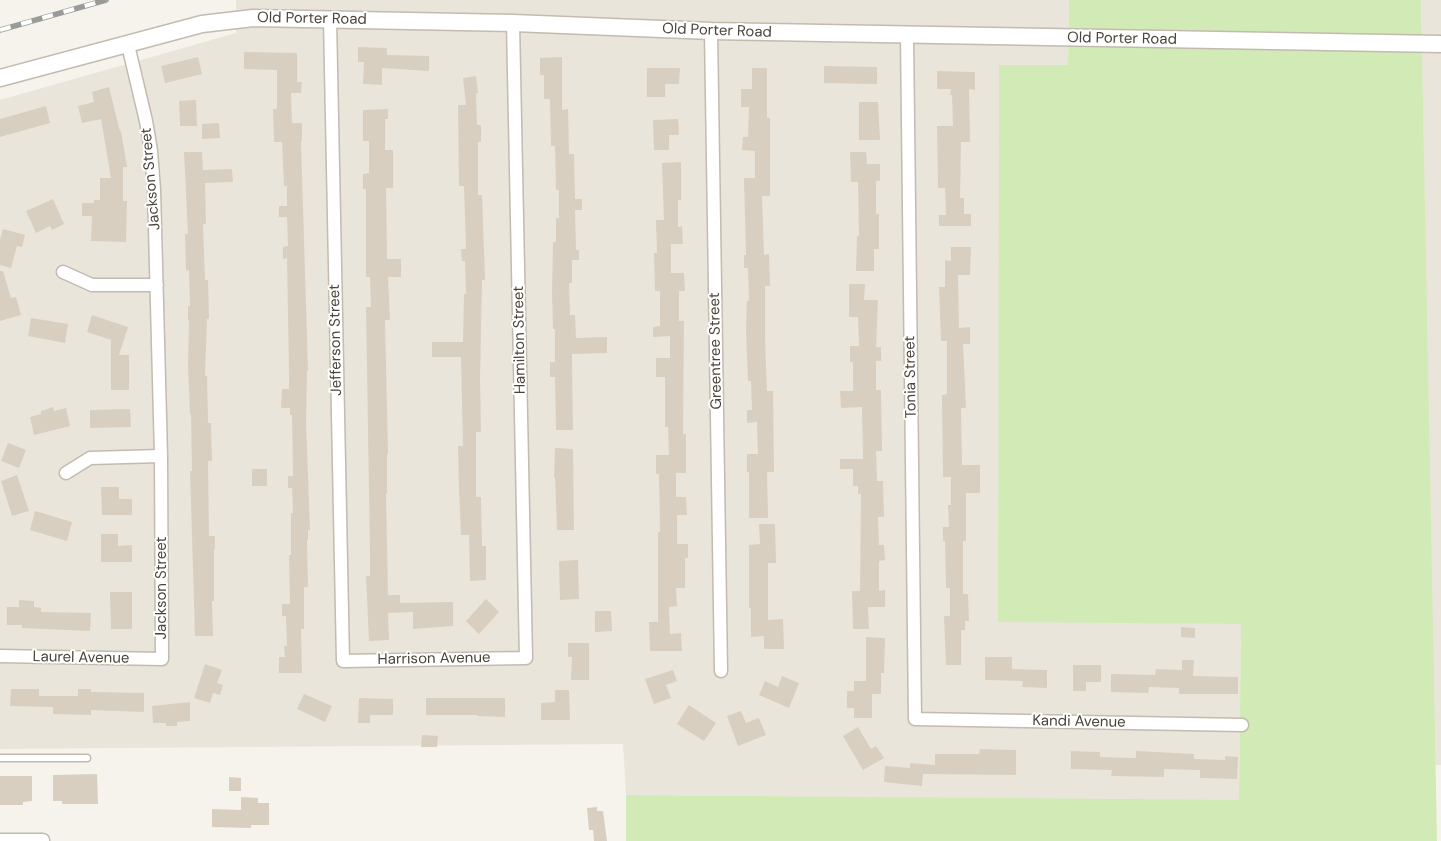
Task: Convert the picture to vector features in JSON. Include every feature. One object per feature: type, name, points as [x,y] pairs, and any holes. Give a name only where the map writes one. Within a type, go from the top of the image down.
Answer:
[{"type":"street","name":"Old Porter Road","points":[[0,78],[202,24],[253,18],[513,23],[711,31],[1441,44]]},
{"type":"street","name":"Jefferson Street","points":[[330,20],[343,661]]},
{"type":"street","name":"Hamilton Street","points":[[513,23],[526,658]]},
{"type":"street","name":"Greentree Street","points":[[711,31],[721,671]]},
{"type":"street","name":"Tonia Street","points":[[907,35],[916,719]]},
{"type":"street","name":"Jackson Street","points":[[128,45],[146,121],[154,190],[161,456],[162,659]]},
{"type":"street","points":[[63,272],[92,285],[157,285]]},
{"type":"street","points":[[66,473],[90,458],[161,456]]},
{"type":"street","name":"Laurel Avenue","points":[[0,656],[162,659]]},
{"type":"street","name":"Harrison Avenue","points":[[343,661],[526,658]]},
{"type":"street","name":"Kandi Avenue","points":[[916,719],[1242,725]]},
{"type":"street","points":[[0,840],[42,840]]},
{"type":"lane","points":[[0,758],[87,758]]},
{"type":"shaded area","points":[[236,0],[1069,0],[1068,65],[1000,65],[998,621],[1241,624],[1239,801],[626,795],[623,744],[0,749],[0,100],[236,33]]},
{"type":"shaded area","points":[[1421,0],[1441,0],[1441,765],[1434,765]]},
{"type":"green space","points":[[1069,0],[1421,0],[1437,841],[626,841],[626,795],[1239,800],[1241,624],[998,622],[999,65],[1068,65]]},
{"type":"building","points":[[358,47],[387,48],[387,55],[429,56],[429,71],[382,68],[382,85],[363,84],[364,62],[358,62]]},
{"type":"building","points":[[244,52],[297,53],[297,82],[302,82],[301,93],[291,93],[292,123],[302,123],[308,371],[306,423],[310,530],[308,530],[307,540],[308,587],[304,587],[304,629],[301,629],[302,673],[279,673],[279,657],[285,657],[284,646],[287,646],[286,616],[282,616],[282,604],[290,604],[289,555],[291,555],[291,513],[293,513],[292,488],[288,488],[288,476],[293,476],[292,415],[290,415],[290,408],[281,408],[282,389],[289,389],[287,258],[283,259],[283,247],[288,246],[287,217],[279,217],[279,206],[287,206],[287,186],[284,186],[282,142],[274,142],[273,109],[277,109],[277,70],[244,69]]},
{"type":"building","points":[[198,57],[202,74],[165,83],[161,66]]},
{"type":"building","points":[[562,57],[562,110],[568,109],[569,154],[574,154],[575,199],[582,199],[582,210],[575,210],[576,250],[579,250],[579,260],[572,260],[572,283],[569,283],[570,315],[575,315],[576,338],[607,337],[607,353],[572,354],[573,430],[556,430],[555,377],[550,377],[550,362],[555,362],[552,291],[553,242],[556,242],[556,218],[559,218],[559,190],[556,190],[555,146],[551,146],[550,99],[544,99],[544,75],[540,75],[540,58]]},
{"type":"building","points":[[824,66],[877,67],[877,84],[824,83]]},
{"type":"building","points":[[647,68],[680,68],[679,84],[665,84],[665,97],[647,97]]},
{"type":"building","points":[[752,68],[767,68],[767,118],[770,118],[770,196],[762,196],[764,255],[769,254],[770,286],[765,286],[767,391],[773,391],[774,472],[767,472],[768,518],[749,518],[749,472],[747,472],[747,454],[758,454],[757,422],[747,423],[747,410],[752,410],[751,381],[748,381],[746,330],[747,301],[749,301],[748,268],[744,268],[744,255],[746,255],[744,178],[755,178],[755,151],[742,150],[743,137],[748,137],[749,107],[741,107],[741,89],[752,89]]},
{"type":"building","points":[[937,71],[975,72],[975,90],[969,89],[970,142],[961,142],[960,198],[964,198],[964,214],[971,214],[971,226],[939,226],[939,215],[946,215],[945,188],[938,188],[937,126],[953,126],[951,89],[937,89]]},
{"type":"building","points":[[476,76],[478,93],[476,93],[477,125],[481,125],[481,142],[478,142],[478,195],[482,195],[485,280],[482,280],[481,432],[476,432],[476,497],[481,497],[482,546],[486,546],[486,580],[470,581],[469,535],[461,535],[459,488],[458,446],[463,446],[461,357],[432,357],[432,342],[463,342],[464,294],[466,294],[465,261],[462,261],[461,249],[466,249],[464,186],[459,186],[458,105],[466,105],[463,78]]},
{"type":"building","points":[[109,87],[121,131],[127,167],[123,167],[123,201],[127,201],[126,242],[91,241],[92,216],[82,216],[82,203],[94,203],[94,200],[100,200],[100,178],[111,178],[101,119],[82,123],[78,106],[94,102],[92,92]]},
{"type":"building","points":[[196,100],[197,126],[180,126],[179,101]]},
{"type":"building","points":[[859,102],[878,102],[880,140],[859,140]]},
{"type":"building","points":[[46,106],[50,123],[0,137],[0,119]]},
{"type":"building","points":[[388,109],[388,119],[385,119],[385,150],[393,150],[393,188],[386,188],[387,259],[401,259],[401,277],[388,277],[390,320],[385,320],[388,454],[386,494],[388,595],[400,595],[400,603],[453,602],[453,626],[413,629],[413,612],[388,613],[389,640],[369,641],[366,576],[370,576],[370,553],[366,307],[371,307],[370,277],[366,277],[366,189],[363,189],[363,174],[369,173],[369,141],[363,141],[363,110]]},
{"type":"building","points":[[678,119],[679,135],[669,135],[669,150],[654,150],[653,120]]},
{"type":"building","points":[[219,123],[220,138],[202,139],[202,124]]},
{"type":"building","points":[[184,152],[202,152],[203,170],[232,169],[233,182],[205,183],[206,224],[203,224],[205,280],[208,280],[209,319],[207,319],[205,376],[207,376],[208,423],[211,423],[212,461],[208,461],[209,536],[215,536],[214,601],[212,601],[213,636],[195,636],[190,471],[192,471],[191,414],[188,367],[188,306],[190,306],[189,270],[186,271],[185,234],[188,234]]},
{"type":"building","points":[[850,152],[866,152],[867,164],[880,164],[880,181],[876,181],[876,214],[879,214],[879,249],[874,249],[874,271],[856,271],[857,236],[859,236],[858,182],[851,182]]},
{"type":"building","points":[[681,162],[681,200],[678,200],[678,227],[682,226],[683,244],[671,244],[671,273],[684,273],[685,291],[679,291],[679,321],[684,321],[683,434],[686,434],[686,473],[676,473],[676,497],[686,497],[687,515],[677,515],[677,544],[688,544],[688,558],[685,558],[685,588],[676,588],[677,606],[669,607],[670,634],[681,633],[682,651],[650,651],[649,622],[658,622],[658,532],[660,532],[659,474],[656,474],[656,455],[669,455],[668,427],[665,427],[665,377],[656,377],[656,358],[670,358],[670,336],[653,337],[653,327],[660,326],[660,291],[655,291],[654,253],[657,253],[656,220],[664,220],[662,163]]},
{"type":"building","points":[[53,199],[64,224],[52,230],[50,226],[36,233],[26,211]]},
{"type":"building","points":[[3,229],[25,235],[22,247],[17,246],[11,268],[0,265],[0,240]]},
{"type":"building","points":[[951,247],[971,247],[970,275],[958,275],[959,328],[970,327],[970,344],[963,344],[966,408],[961,408],[962,465],[980,465],[980,493],[966,493],[966,541],[963,541],[963,594],[968,594],[969,621],[965,621],[965,630],[961,630],[961,665],[946,665],[944,616],[950,616],[950,588],[946,588],[943,527],[949,527],[948,505],[951,505],[951,477],[943,477],[942,395],[947,394],[947,341],[941,341],[939,287],[945,287],[945,260],[951,261]]},
{"type":"building","points":[[0,271],[3,271],[11,298],[16,297],[21,315],[0,321]]},
{"type":"building","points":[[849,284],[865,284],[864,300],[878,300],[876,347],[881,347],[881,361],[876,361],[876,390],[881,390],[882,451],[876,451],[877,481],[883,481],[884,517],[878,517],[879,545],[884,545],[885,560],[879,561],[879,591],[885,590],[885,607],[868,607],[869,629],[853,629],[852,591],[860,591],[861,494],[858,494],[858,486],[853,486],[853,469],[840,469],[840,459],[863,459],[862,407],[841,408],[840,391],[853,391],[853,362],[850,362],[850,346],[859,346],[858,317],[849,317]]},
{"type":"building","points":[[92,315],[128,327],[119,355],[129,355],[129,390],[111,390],[111,340],[87,332]]},
{"type":"building","points":[[31,318],[68,324],[65,343],[28,336]]},
{"type":"building","points":[[53,407],[54,411],[66,408],[70,426],[34,435],[30,417],[41,414],[41,411]]},
{"type":"building","points":[[130,409],[131,427],[90,428],[90,410]]},
{"type":"building","points":[[8,443],[26,450],[19,468],[1,461]]},
{"type":"building","points":[[555,448],[573,449],[574,530],[557,530],[554,477]]},
{"type":"building","points":[[252,469],[267,469],[267,486],[252,486]]},
{"type":"building","points":[[17,475],[29,511],[12,516],[1,481]]},
{"type":"building","points":[[101,487],[119,487],[119,499],[132,499],[132,515],[102,515]]},
{"type":"building","points":[[35,511],[72,522],[67,541],[30,530]]},
{"type":"building","points":[[759,524],[775,524],[776,563],[768,563],[768,620],[783,619],[784,649],[764,649],[764,636],[751,637],[749,545],[760,544]]},
{"type":"building","points":[[101,534],[118,534],[118,546],[132,545],[132,562],[101,562]]},
{"type":"building","points":[[578,560],[579,599],[560,600],[559,561]]},
{"type":"building","points":[[110,592],[132,592],[132,629],[111,629]]},
{"type":"building","points":[[486,599],[499,612],[479,634],[466,621]]},
{"type":"building","points":[[19,600],[34,601],[34,607],[41,608],[41,612],[91,613],[90,631],[22,628],[22,625],[7,625],[7,607],[19,607]]},
{"type":"building","points":[[595,611],[611,611],[612,631],[595,632]]},
{"type":"building","points":[[1181,627],[1195,628],[1195,638],[1181,637]]},
{"type":"building","points":[[866,637],[885,638],[881,694],[872,694],[872,718],[854,718],[854,708],[847,708],[847,691],[854,691],[854,681],[866,681]]},
{"type":"building","points":[[568,643],[589,643],[589,680],[571,680],[572,657],[568,657]]},
{"type":"building","points":[[985,657],[1012,657],[1012,669],[1047,670],[1047,688],[1022,687],[1023,681],[985,680]]},
{"type":"building","points":[[1182,660],[1194,660],[1193,676],[1238,677],[1238,694],[1179,694],[1179,688],[1149,687],[1148,693],[1111,692],[1111,674],[1155,675],[1156,669],[1182,670]]},
{"type":"building","points":[[205,664],[222,670],[217,683],[223,685],[220,695],[213,693],[210,703],[194,698]]},
{"type":"building","points":[[1073,665],[1101,665],[1101,682],[1086,682],[1086,691],[1073,691]]},
{"type":"building","points":[[673,670],[677,681],[666,685],[671,698],[654,704],[645,679]]},
{"type":"building","points":[[782,676],[799,683],[789,708],[759,695],[765,681],[778,687]]},
{"type":"building","points":[[11,689],[39,689],[39,696],[78,696],[78,689],[91,689],[91,692],[144,693],[144,712],[91,710],[91,715],[53,714],[53,707],[10,706]]},
{"type":"building","points":[[555,690],[569,690],[570,720],[541,720],[541,703],[555,702]]},
{"type":"building","points":[[304,694],[332,706],[325,722],[297,709]]},
{"type":"building","points":[[359,698],[393,699],[393,715],[370,715],[370,723],[358,723]]},
{"type":"building","points":[[426,698],[505,698],[505,717],[426,715]]},
{"type":"building","points":[[190,702],[190,721],[177,722],[177,726],[166,726],[166,723],[153,723],[152,706]]},
{"type":"building","points":[[689,705],[716,723],[704,741],[677,724]]},
{"type":"building","points":[[741,711],[746,723],[759,718],[766,735],[738,746],[727,716]]},
{"type":"building","points":[[858,727],[871,749],[876,746],[884,758],[863,770],[843,736]]},
{"type":"building","points":[[422,735],[438,736],[437,747],[421,747]]},
{"type":"building","points":[[980,749],[1016,750],[1016,775],[923,774],[922,786],[884,782],[885,766],[910,768],[910,763],[935,765],[935,754],[979,754]]},
{"type":"building","points":[[1071,751],[1100,752],[1100,757],[1136,758],[1136,751],[1194,754],[1194,759],[1225,760],[1225,756],[1238,757],[1237,779],[1200,778],[1200,770],[1164,769],[1164,777],[1111,776],[1112,770],[1071,769]]},
{"type":"building","points":[[97,774],[98,804],[62,804],[62,801],[53,801],[53,775]]},
{"type":"building","points":[[0,776],[32,776],[32,801],[23,802],[23,805],[0,805]]},
{"type":"building","points":[[229,777],[241,778],[241,791],[229,791]]},
{"type":"building","points":[[241,797],[258,798],[258,803],[269,803],[269,825],[251,825],[251,828],[212,827],[212,809],[241,810]]},
{"type":"building","points":[[597,807],[597,811],[603,811],[607,841],[594,841],[593,830],[589,830],[587,808]]},
{"type":"railway","points":[[0,30],[106,0]]}]
